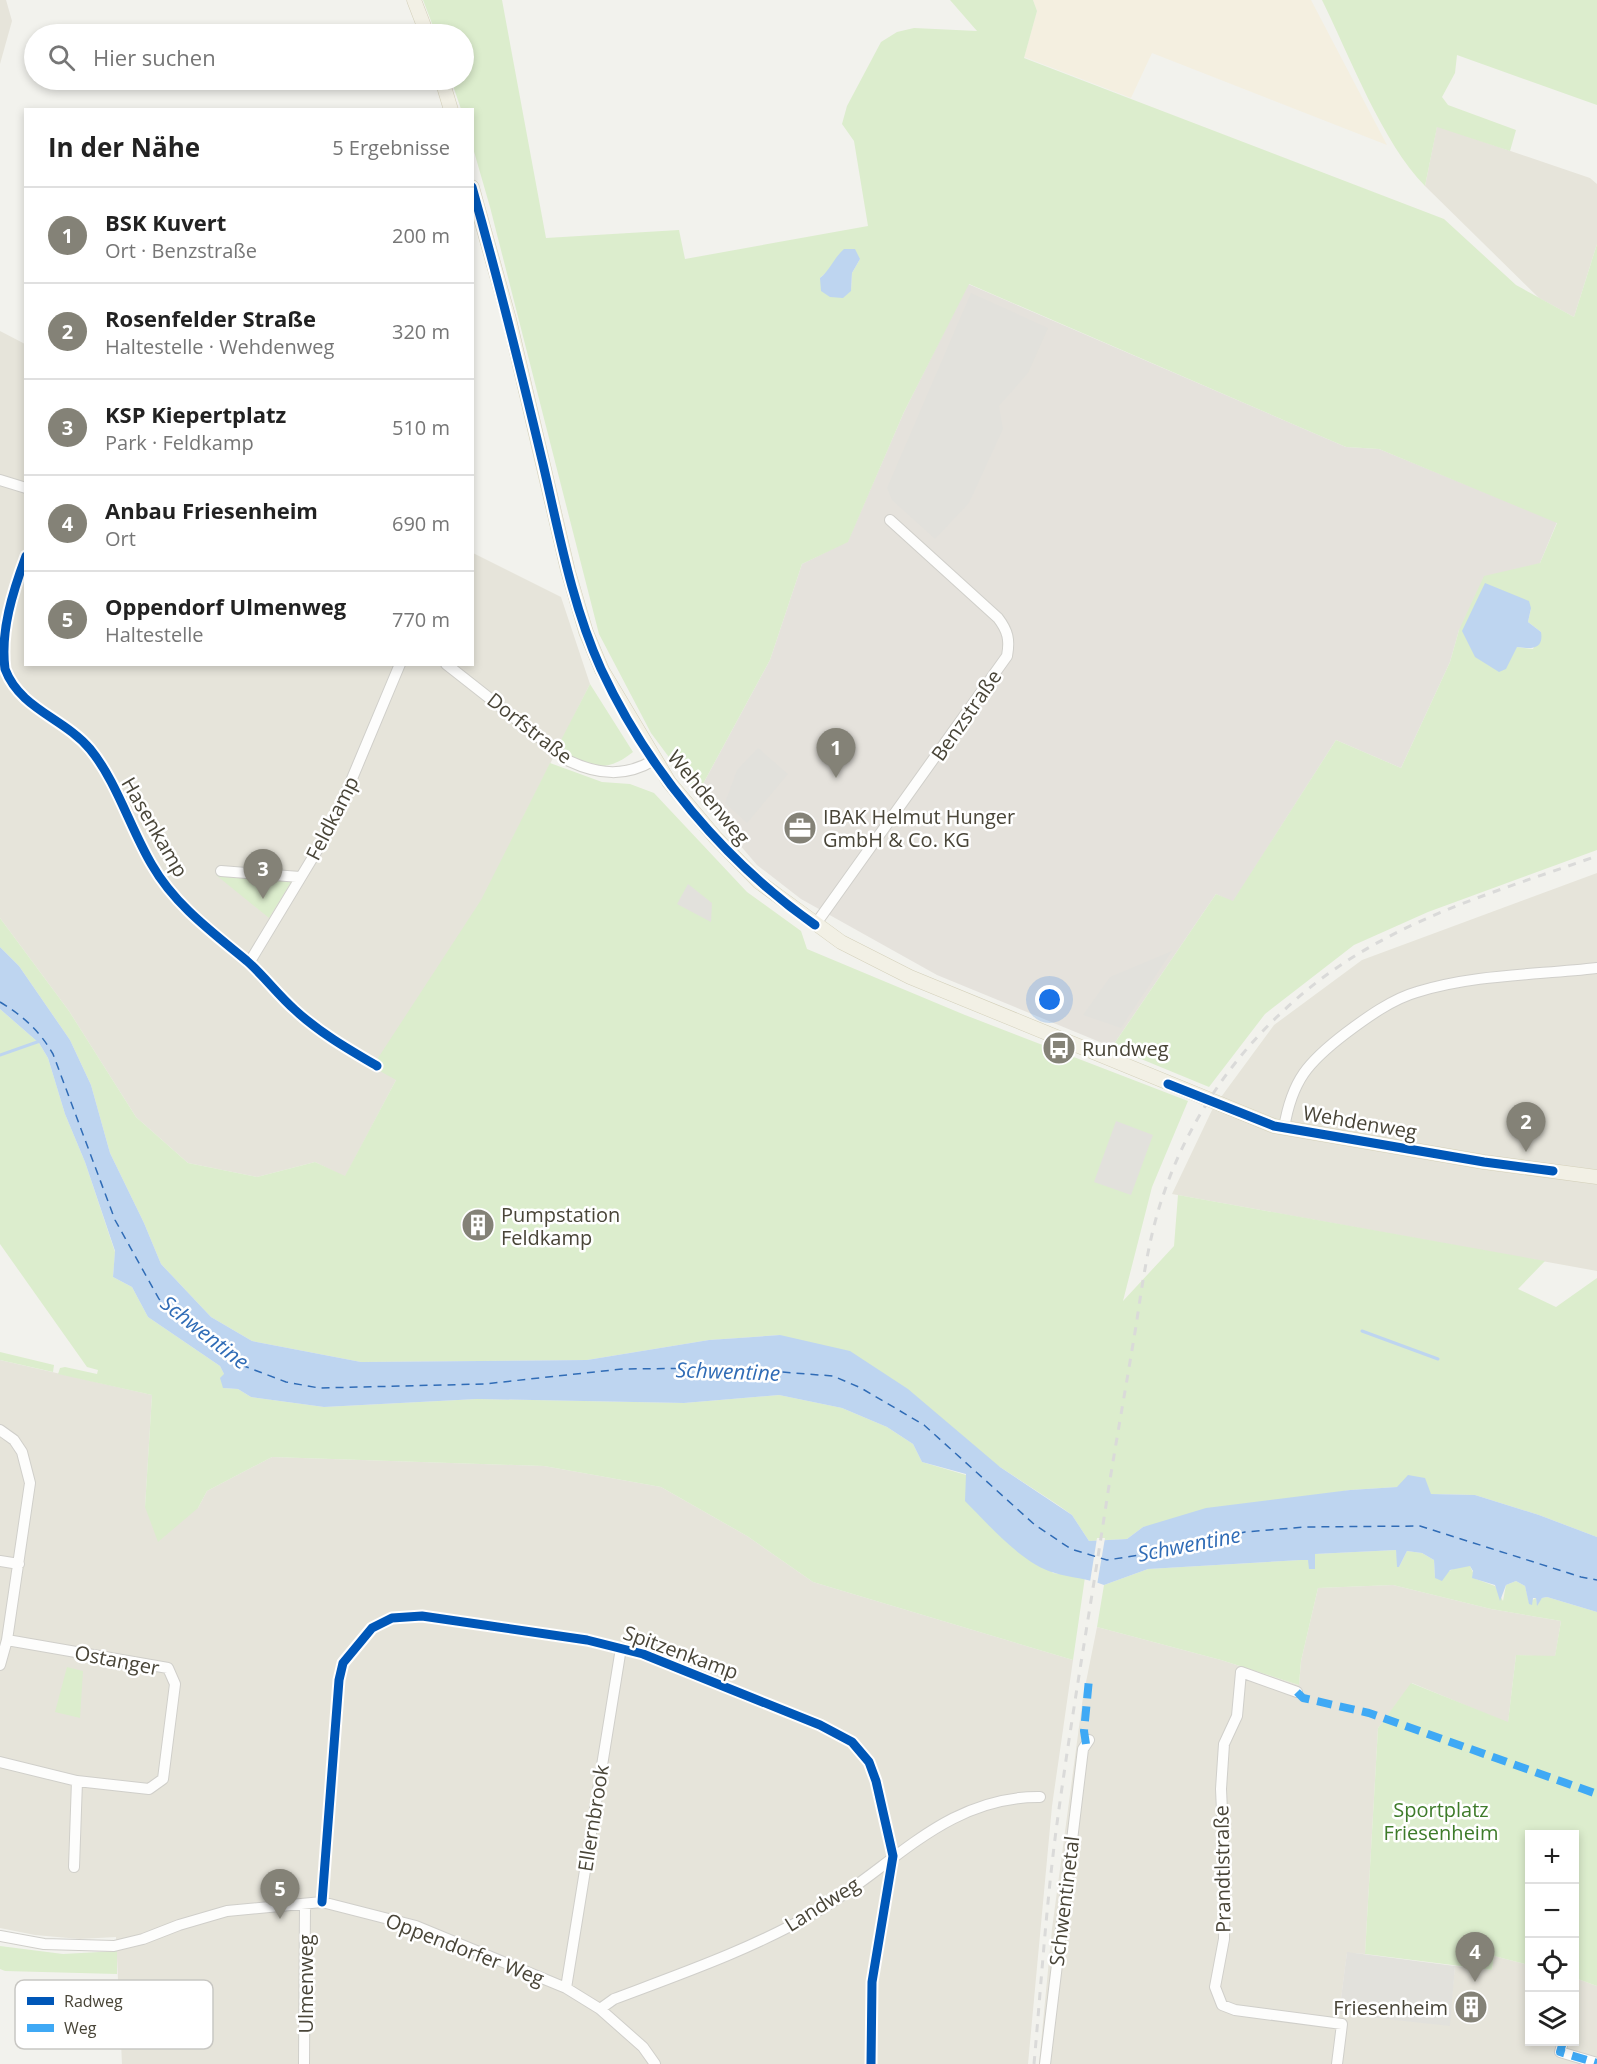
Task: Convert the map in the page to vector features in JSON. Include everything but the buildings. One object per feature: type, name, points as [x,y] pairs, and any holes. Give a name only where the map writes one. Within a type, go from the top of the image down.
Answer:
[{"type":"main road","points":[[414,0],[423,24]]},
{"type":"main road","points":[[445,90],[450,108]]},
{"type":"main road","name":"Wehdenweg","points":[[474,194],[508,319],[568,571],[586,632],[602,670],[654,760],[715,837],[759,882],[841,942],[921,982],[1209,1101],[1284,1128],[1484,1162],[1597,1177]]},
{"type":"street","points":[[0,480],[24,487]]},
{"type":"street","name":"Benzstraße","points":[[815,925],[1007,656],[1010,642],[1006,629],[998,618],[890,520]]},
{"type":"street","name":"Hasenkamp","points":[[24,561],[3,619],[0,640],[5,669],[14,686],[37,709],[72,732],[88,747],[164,883],[189,912],[249,963],[317,1029],[377,1066]]},
{"type":"street","name":"Feldkamp","points":[[249,963],[333,824],[399,666]]},
{"type":"street","name":"Dorfstraße","points":[[449,666],[569,761],[587,769],[618,773],[639,769],[654,760]]},
{"type":"street","points":[[221,871],[300,877]]},
{"type":"street","points":[[1284,1128],[1293,1090],[1303,1071],[1319,1053],[1364,1019],[1415,992],[1473,979],[1597,968]]},
{"type":"street","points":[[0,1430],[14,1440],[22,1452],[30,1483],[7,1640],[0,1665]]},
{"type":"street","points":[[0,1561],[19,1564]]},
{"type":"street","name":"Spitzenkamp","points":[[322,1902],[339,1680],[343,1663],[372,1628],[392,1618],[422,1616],[587,1640],[643,1654],[820,1725],[852,1742],[869,1762],[876,1781],[893,1856],[872,1982],[871,2064]]},
{"type":"street","name":"Ostanger","points":[[0,1762],[76,1781],[149,1789],[163,1779],[175,1684],[168,1668],[7,1640]]},
{"type":"street","name":"Ellernbrook","points":[[566,1988],[621,1648]]},
{"type":"street","name":"Prandtlstraße","points":[[1297,1692],[1241,1672],[1237,1716],[1224,1744],[1221,1789],[1225,1877],[1224,1939],[1215,1987],[1222,2005],[1235,2010],[1342,2024],[1337,2064]]},
{"type":"street","name":"Schwentinetal","points":[[1045,2064],[1083,1749],[1089,1740]]},
{"type":"street","points":[[74,1867],[76,1781]]},
{"type":"street","name":"Landweg","points":[[600,2009],[614,1999],[711,1962],[789,1926],[842,1895],[893,1856],[952,1818],[983,1805],[1008,1799],[1040,1797]]},
{"type":"street","name":"Oppendorfer Weg","points":[[0,1936],[44,1944],[114,1946],[143,1940],[179,1925],[227,1911],[322,1902],[416,1926],[566,1988],[600,2009],[643,2047],[655,2064]]},
{"type":"street","name":"Ulmenweg","points":[[304,2064],[305,1904]]},
{"type":"street","points":[[1562,2046],[1560,2052],[1597,2063]]},
{"type":"shaded area","points":[[0,0],[6,0],[12,21],[0,64]]},
{"type":"shaded area","points":[[1033,0],[1311,0],[1387,145],[1152,53],[1131,98],[1024,57],[1037,11]]},
{"type":"shaded area","points":[[1437,126],[1590,178],[1597,184],[1597,244],[1574,317],[1539,298],[1425,186]]},
{"type":"shaded area","points":[[968,284],[1346,447],[1379,449],[1557,522],[1540,563],[1459,630],[1450,662],[1401,768],[1336,740],[1233,902],[1216,894],[1112,1047],[937,975],[801,899],[757,865],[697,795],[770,660],[802,564],[848,541],[904,412]]},
{"type":"shaded area","points":[[971,293],[1048,328],[1028,373],[999,406],[1003,429],[969,503],[935,539],[892,500],[887,488]]},
{"type":"shaded area","points":[[0,331],[24,343],[24,666],[474,666],[474,554],[561,597],[590,684],[482,900],[433,976],[396,1080],[345,1177],[315,1162],[257,1177],[188,1163],[136,1117],[69,1011],[0,918]]},
{"type":"shaded area","points":[[758,748],[788,774],[747,823],[725,803],[737,770]]},
{"type":"shaded area","points":[[1597,873],[1597,1271],[1172,1194],[1213,1108],[1274,1025],[1362,960]]},
{"type":"shaded area","points":[[688,884],[712,903],[711,922],[677,904]]},
{"type":"shaded area","points":[[1172,951],[1121,1028],[1083,1015],[1110,977]]},
{"type":"shaded area","points":[[1116,1121],[1153,1135],[1131,1195],[1094,1182]]},
{"type":"shaded area","points":[[0,1360],[152,1395],[145,1507],[198,1508],[207,1491],[272,1457],[544,1466],[661,1487],[747,1536],[813,1582],[1073,1660],[1052,1806],[1028,2064],[122,2064],[121,2049],[213,2049],[213,1980],[118,1980],[116,1937],[80,1939],[35,1935],[0,1928]]},
{"type":"shaded area","points":[[1393,1585],[1491,1609],[1561,1621],[1555,1657],[1516,1655],[1508,1723],[1412,1683],[1378,1728],[1365,1954],[1347,1953],[1339,2014],[1449,2025],[1455,1966],[1492,1970],[1494,1956],[1525,1964],[1525,2046],[1579,2046],[1579,1979],[1597,1986],[1597,2064],[1039,2064],[1052,1929],[1083,1697],[1097,1627],[1221,1660],[1299,1685],[1301,1661],[1318,1588]]},
{"type":"shaded area","points":[[1347,1952],[1455,1966],[1450,2026],[1339,2014]]},
{"type":"green space","points":[[423,0],[502,0],[546,238],[679,230],[685,259],[868,226],[854,141],[842,124],[847,106],[881,42],[897,32],[914,28],[977,31],[950,0],[1033,0],[1037,11],[1024,58],[1444,219],[1516,285],[1574,317],[1597,244],[1597,850],[1428,912],[1354,945],[1265,1014],[1209,1087],[1112,1047],[1216,894],[1233,901],[1336,740],[1401,768],[1450,662],[1459,630],[1484,576],[1540,563],[1557,523],[1379,449],[1346,447],[969,284],[904,412],[848,542],[802,564],[770,660],[697,795],[651,733],[599,634],[474,151],[474,108],[461,108],[454,90],[474,90],[474,24],[432,24]],"holes":[[[860,259],[852,273],[851,291],[820,278],[830,269]],[[1531,608],[1528,622],[1541,632],[1533,649],[1517,647]]]},
{"type":"green space","points":[[1322,0],[1597,0],[1597,105],[1457,55],[1455,73],[1442,97],[1448,105],[1516,130],[1510,151],[1437,127],[1425,186],[1409,168],[1381,123]]},
{"type":"green space","points":[[590,684],[633,752],[613,764],[595,766],[577,759],[558,746]]},
{"type":"green space","points":[[550,763],[602,782],[630,784],[654,793],[747,892],[801,931],[807,949],[965,1015],[1188,1101],[1152,1187],[1123,1301],[1174,1246],[1178,1195],[1545,1261],[1518,1289],[1556,1307],[1597,1278],[1597,1537],[1539,1515],[1475,1495],[1431,1494],[1397,1487],[1350,1490],[1143,1527],[1127,1539],[1089,1541],[1072,1515],[1058,1505],[1000,1467],[780,1335],[709,1340],[587,1360],[361,1362],[252,1341],[211,1317],[161,1264],[110,1153],[91,1085],[70,1040],[19,966],[0,947],[0,918],[69,1011],[136,1117],[188,1163],[257,1177],[315,1162],[345,1176],[396,1080],[378,1070],[378,1058],[481,900]]},
{"type":"green space","points":[[216,875],[287,876],[293,879],[269,918]]},
{"type":"green space","points":[[0,1009],[39,1043],[48,1058],[65,1114],[85,1162],[115,1252],[113,1277],[132,1287],[148,1317],[220,1366],[224,1374],[223,1388],[238,1389],[251,1397],[324,1407],[477,1399],[684,1403],[779,1395],[842,1408],[887,1427],[913,1444],[922,1462],[966,1475],[1053,1573],[1085,1577],[1073,1660],[813,1582],[747,1536],[661,1487],[544,1466],[272,1457],[207,1491],[198,1508],[158,1542],[145,1507],[152,1395],[58,1374],[60,1368],[65,1367],[97,1374],[98,1370],[87,1367],[0,1244]]},
{"type":"green space","points":[[0,1352],[54,1365],[53,1372],[0,1360]]},
{"type":"green space","name":"Sportplatz Friesenheim","points":[[1396,1550],[1399,1567],[1407,1551],[1422,1553],[1434,1560],[1435,1578],[1459,1566],[1470,1566],[1476,1579],[1495,1586],[1503,1601],[1506,1585],[1516,1581],[1525,1586],[1529,1602],[1536,1598],[1537,1604],[1542,1598],[1547,1597],[1597,1612],[1597,1986],[1579,1979],[1579,1830],[1525,1830],[1525,1964],[1494,1956],[1492,1970],[1365,1954],[1378,1728],[1411,1683],[1508,1722],[1516,1655],[1555,1656],[1561,1621],[1491,1609],[1393,1585],[1318,1588],[1301,1661],[1299,1685],[1221,1660],[1097,1627],[1104,1585],[1148,1569],[1308,1560],[1315,1569],[1315,1554]]},
{"type":"green space","points":[[67,1667],[83,1671],[80,1718],[55,1712]]},
{"type":"green space","points":[[0,1946],[63,1954],[117,1951],[117,1974],[5,1971],[0,1969]]},
{"type":"water","points":[[844,249],[855,249],[860,259],[852,273],[851,291],[843,298],[830,297],[821,291],[820,278]]},
{"type":"water","points":[[1485,583],[1529,601],[1531,608],[1528,622],[1541,632],[1538,645],[1532,648],[1517,647],[1506,669],[1499,672],[1475,657],[1462,631]]},
{"type":"water","name":"Schwentine","points":[[0,947],[19,966],[70,1040],[91,1085],[110,1153],[161,1264],[211,1317],[252,1341],[361,1362],[587,1360],[709,1340],[780,1335],[850,1351],[908,1389],[1000,1467],[1072,1515],[1089,1541],[1127,1539],[1143,1527],[1206,1508],[1350,1490],[1397,1487],[1408,1475],[1425,1478],[1431,1494],[1475,1495],[1539,1515],[1597,1537],[1597,1612],[1547,1597],[1542,1598],[1537,1606],[1536,1598],[1533,1598],[1532,1605],[1529,1604],[1525,1586],[1516,1581],[1506,1585],[1500,1601],[1495,1585],[1472,1578],[1473,1571],[1470,1566],[1450,1570],[1442,1581],[1435,1578],[1434,1560],[1422,1553],[1407,1551],[1397,1567],[1396,1550],[1315,1554],[1315,1569],[1309,1569],[1308,1560],[1301,1560],[1148,1569],[1104,1585],[1061,1575],[1043,1568],[1018,1552],[965,1501],[966,1474],[922,1462],[913,1444],[887,1427],[842,1408],[779,1395],[684,1403],[477,1399],[324,1407],[251,1397],[238,1389],[223,1388],[220,1378],[224,1374],[220,1366],[148,1317],[132,1287],[113,1277],[115,1251],[85,1162],[65,1114],[48,1058],[39,1043],[0,1009]]},
{"type":"pier","points":[[1097,1538],[1105,1538],[1097,1585],[1090,1582]]},
{"type":"waterway","points":[[0,1055],[40,1041]]},
{"type":"waterway","points":[[1362,1331],[1438,1359]]},
{"type":"ferry route","points":[[0,1002],[30,1024],[53,1054],[115,1220],[159,1299],[244,1366],[286,1382],[319,1388],[484,1384],[622,1369],[729,1368],[833,1376],[861,1388],[924,1425],[1035,1525],[1071,1549],[1107,1560],[1167,1551],[1245,1532],[1304,1527],[1420,1526],[1597,1580]]},
{"type":"railway","points":[[1034,2064],[1056,1831],[1111,1471],[1144,1274],[1159,1207],[1174,1165],[1198,1118],[1227,1073],[1261,1033],[1315,984],[1352,958],[1429,917],[1597,856]]},
{"type":"marked path","points":[[1086,1744],[1084,1731],[1089,1679]]},
{"type":"marked path","points":[[1297,1692],[1303,1698],[1369,1713],[1597,1794]]},
{"type":"marked path","points":[[1562,2046],[1560,2052],[1597,2063]]},
{"type":"cycle path","points":[[474,194],[518,360],[567,568],[582,620],[601,669],[641,743],[692,811],[750,872],[815,925]]},
{"type":"cycle path","points":[[24,562],[12,597],[4,640],[5,669],[12,683],[32,704],[68,729],[90,749],[116,790],[152,865],[183,905],[253,967],[314,1026],[377,1066]]},
{"type":"cycle path","points":[[1168,1084],[1274,1126],[1484,1162],[1553,1171]]},
{"type":"cycle path","points":[[322,1902],[339,1680],[343,1663],[372,1628],[392,1618],[422,1616],[587,1640],[643,1654],[820,1725],[852,1742],[869,1762],[876,1781],[893,1856],[872,1982],[871,2064]]},
{"type":"place","name":"BSK Kuvert","points":[[836,778]]},
{"type":"place","name":"IBAK Helmut Hunger GmbH & Co. KG","points":[[800,828]]},
{"type":"place","name":"KSP Kiepertplatz","points":[[263,899]]},
{"type":"place","name":"Rundweg","points":[[1059,1048]]},
{"type":"place","name":"Rosenfelder Straße","points":[[1526,1152]]},
{"type":"place","name":"Pumpstation Feldkamp","points":[[478,1225]]},
{"type":"place","name":"Oppendorf Ulmenweg","points":[[280,1919]]},
{"type":"place","name":"Anbau Friesenheim","points":[[1475,1982]]},
{"type":"place","name":"Friesenheim","points":[[1471,2007]]}]
